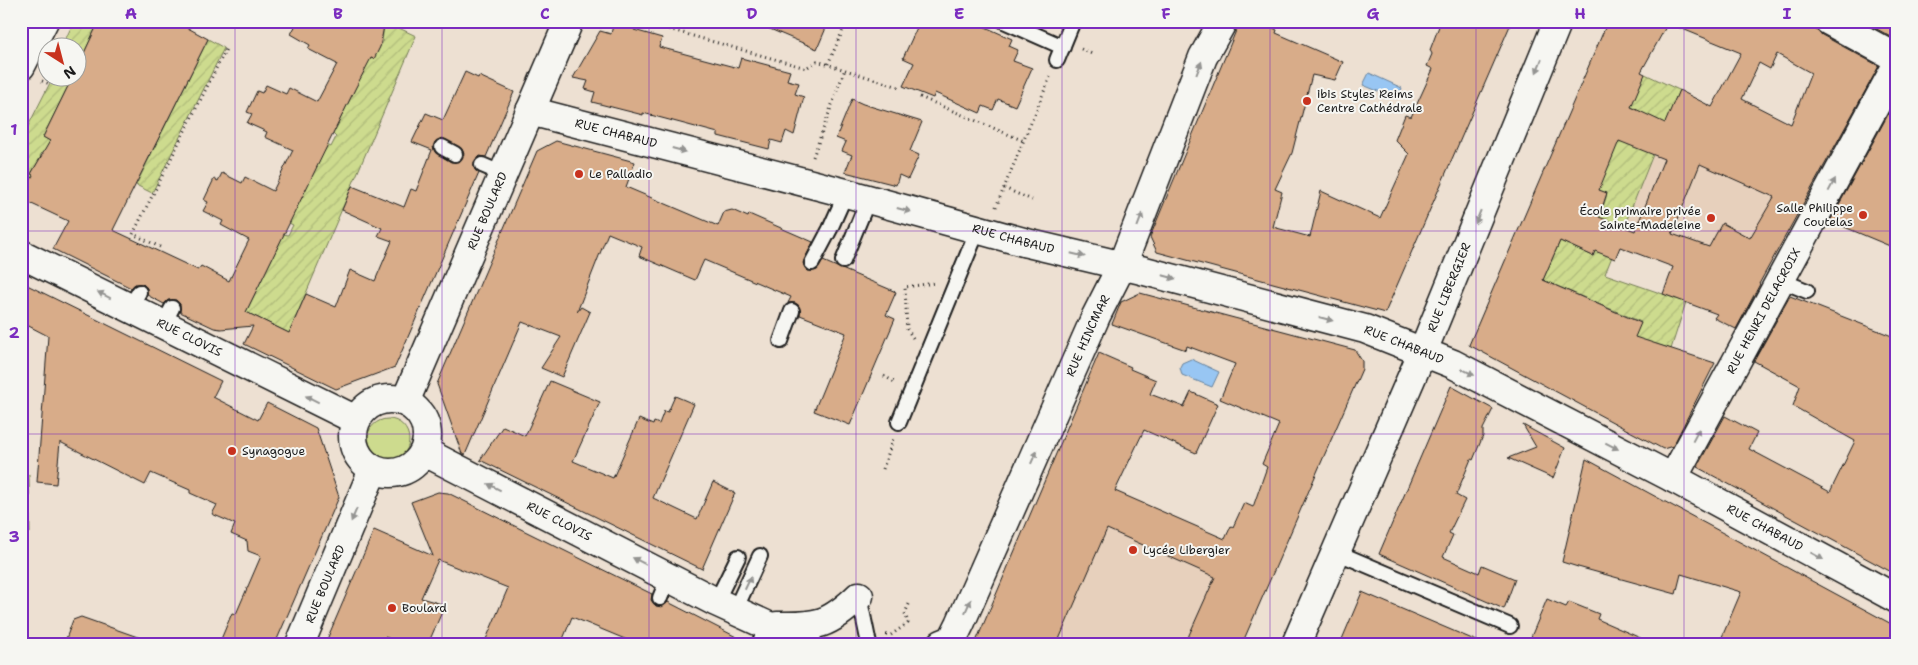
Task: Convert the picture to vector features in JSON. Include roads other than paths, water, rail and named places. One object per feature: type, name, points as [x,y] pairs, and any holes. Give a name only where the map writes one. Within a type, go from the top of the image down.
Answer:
[{"type":"street","points":[[21,66],[44,21]]},
{"type":"street","name":"RUE BOULARD","points":[[405,402],[493,170],[530,111],[569,21]]},
{"type":"street","name":"RUE HINCMAR","points":[[942,644],[952,640],[960,624],[1096,316],[1122,265],[1203,57],[1223,21]]},
{"type":"street","name":"RUE LIBERGIER","points":[[1296,644],[1423,351],[1558,21]]},
{"type":"street","points":[[1829,21],[1897,58]]},
{"type":"street","name":"RUE HENRI DELACROIX","points":[[1673,478],[1897,65]]},
{"type":"street","name":"RUE CHABAUD","points":[[530,111],[982,231],[1122,265],[1365,329],[1453,364],[1673,478],[1897,599]]},
{"type":"street","name":"RUE CLOVIS","points":[[21,254],[134,300],[168,316],[356,420]]},
{"type":"street","points":[[394,398],[405,402],[414,406],[421,414],[425,423],[428,432],[424,452],[418,462],[408,469],[397,473],[373,470],[357,454],[353,443],[353,431],[356,420],[371,404],[382,399],[394,398]]},
{"type":"street","name":"RUE CLOVIS","points":[[424,452],[664,587],[726,606],[763,635],[808,644]]},
{"type":"street","name":"RUE BOULARD","points":[[300,644],[373,470]]},
{"type":"street","points":[[763,635],[830,620],[859,596]]},
{"type":"lane","points":[[1004,21],[1063,46]]},
{"type":"lane","points":[[1057,60],[1073,21]]},
{"type":"lane","points":[[842,261],[857,197]]},
{"type":"lane","points":[[812,263],[830,230],[857,197]]},
{"type":"lane","points":[[899,422],[958,280],[982,231]]},
{"type":"lane","points":[[1780,280],[1807,291]]},
{"type":"lane","points":[[781,342],[792,311]]},
{"type":"lane","points":[[1336,552],[1510,626]]},
{"type":"lane","points":[[726,606],[760,556]]},
{"type":"lane","points":[[726,606],[738,557]]},
{"type":"lane","points":[[859,596],[869,644]]},
{"type":"water","points":[[1369,73],[1402,88],[1397,99],[1363,85]]},
{"type":"water","points":[[1191,359],[1219,372],[1212,387],[1182,375],[1180,367],[1182,363]]},
{"type":"place","name":"ibis Styles Reims Centre Cathédrale","points":[[1307,101]]},
{"type":"place","name":"Le Palladio","points":[[579,174]]},
{"type":"place","name":"Salle Philippe Coutelas","points":[[1863,215]]},
{"type":"place","name":"École primaire privée Sainte-Madeleine","points":[[1711,218]]},
{"type":"place","name":"Synagogue","points":[[232,451]]},
{"type":"place","name":"Lycée Libergier","points":[[1133,550]]},
{"type":"place","name":"Boulard","points":[[392,608]]}]
